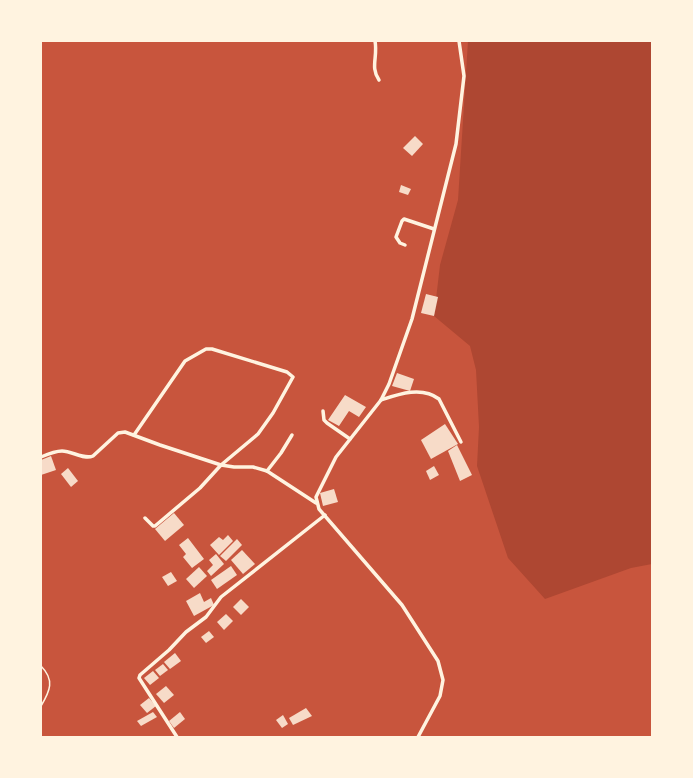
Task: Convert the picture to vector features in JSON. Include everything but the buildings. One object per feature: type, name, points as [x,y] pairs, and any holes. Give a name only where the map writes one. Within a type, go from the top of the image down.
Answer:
[{"type":"street","points":[[375,41],[377,50],[374,72],[380,80]]},
{"type":"street","points":[[316,503],[316,497],[336,457],[381,400],[389,384],[412,319],[456,144],[464,76],[460,41]]},
{"type":"street","points":[[405,245],[400,243],[396,237],[404,219],[434,229]]},
{"type":"street","points":[[134,435],[185,362],[206,349],[212,348],[287,372],[292,377],[273,413],[258,434],[221,465],[200,488],[155,526],[144,518]]},
{"type":"street","points":[[381,400],[413,392],[434,395],[439,399],[461,442]]},
{"type":"street","points":[[323,410],[324,420],[350,439]]},
{"type":"street","points":[[41,457],[63,451],[88,458],[93,456],[118,433],[125,432],[221,465],[253,467],[267,471],[316,503],[402,605],[438,661],[443,680],[440,696],[418,737]]},
{"type":"street","points":[[267,471],[292,436]]},
{"type":"street","points":[[176,737],[158,706],[140,680],[140,675],[169,650],[186,632],[206,617],[221,597],[325,515]]},
{"type":"path","points":[[41,666],[45,670],[50,682],[49,691],[41,706]]},
{"type":"shaded area","points":[[468,41],[652,41],[652,564],[631,568],[545,599],[508,558],[477,466],[479,427],[476,370],[470,346],[434,316],[440,265],[458,200]]}]
